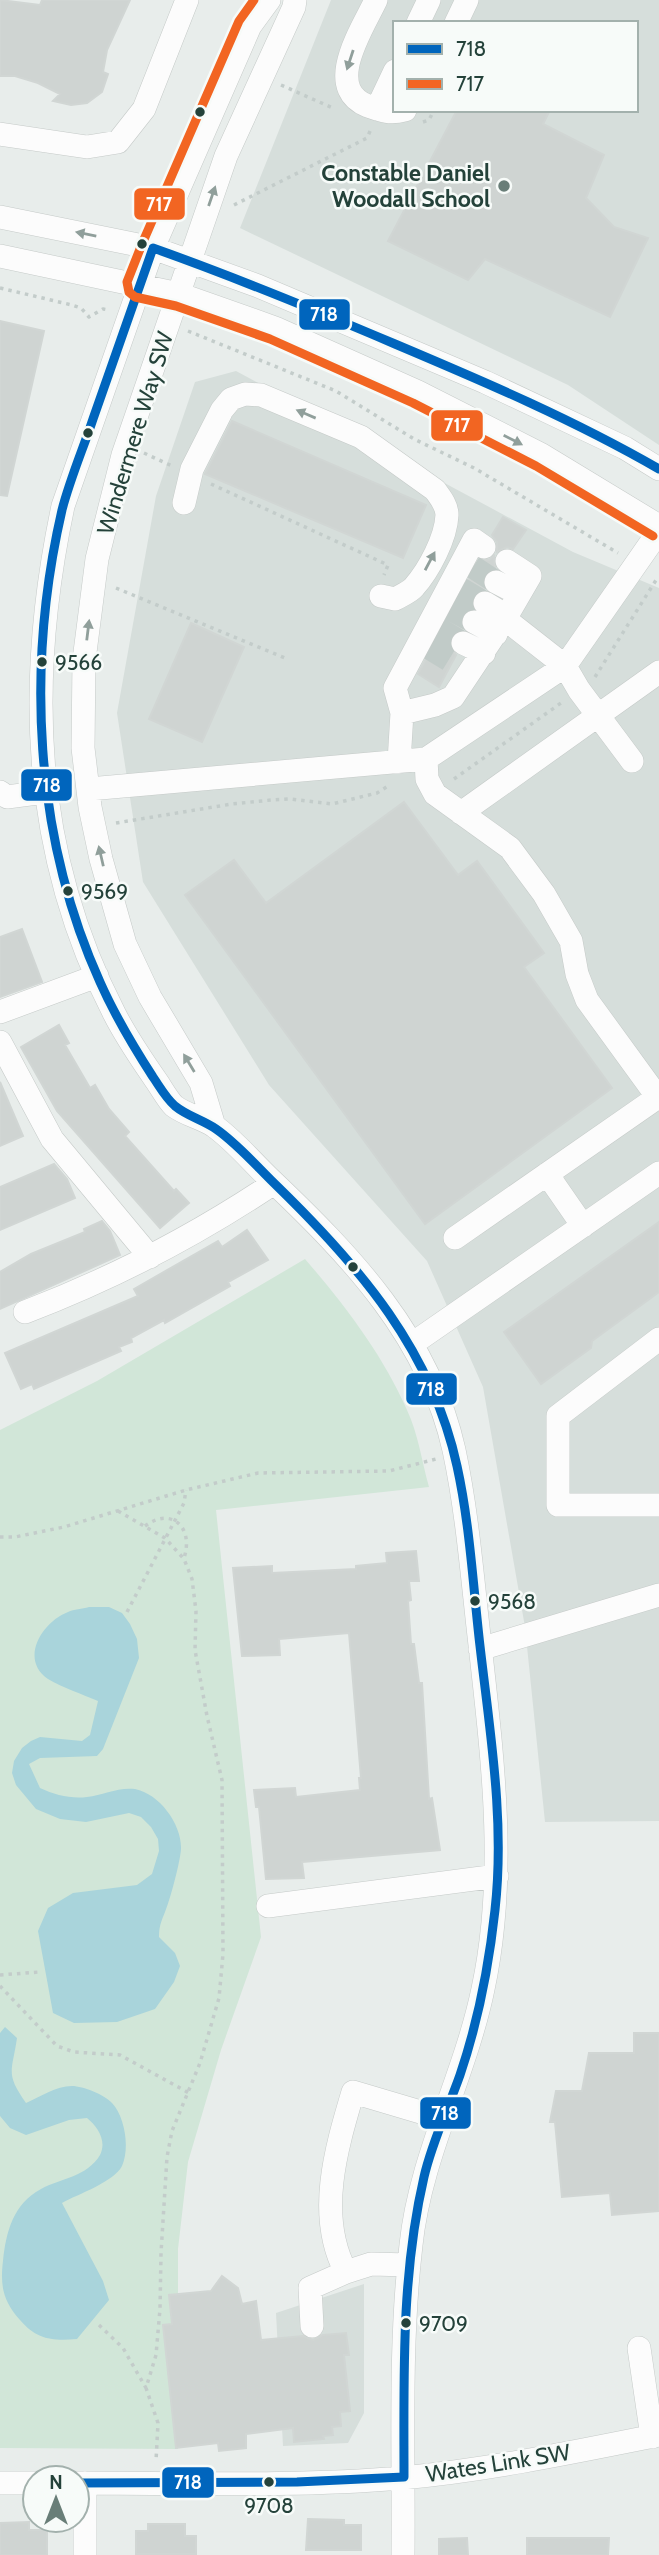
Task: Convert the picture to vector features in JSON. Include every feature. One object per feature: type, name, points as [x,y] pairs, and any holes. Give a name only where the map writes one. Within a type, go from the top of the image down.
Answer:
[{"type":"street","points":[[0,134],[87,147],[118,142],[144,109],[187,0]]},
{"type":"street","name":"Windermere Way SW","points":[[269,0],[250,26],[153,248],[63,506],[54,548],[43,638],[41,729],[48,819],[70,907],[97,976],[126,1037],[173,1105],[214,1126],[332,1238],[397,1318],[440,1403],[455,1454],[463,1497],[494,1773],[497,1876],[484,1988],[463,2064],[426,2169],[411,2240],[405,2309],[403,2555]]},
{"type":"street","name":"Windermere Way SW","points":[[214,1126],[201,1083],[150,997],[125,944],[101,859],[83,748],[84,660],[100,546],[126,445],[226,156],[295,0]]},
{"type":"street","points":[[375,117],[352,95],[346,72],[347,61],[376,0]]},
{"type":"street","points":[[419,21],[429,0]]},
{"type":"street","points":[[457,21],[467,0]]},
{"type":"street","points":[[375,117],[393,76]]},
{"type":"street","points":[[375,117],[397,112]]},
{"type":"street","points":[[0,217],[153,248],[258,286],[485,382],[625,449],[659,469]]},
{"type":"street","points":[[0,256],[179,294],[275,328],[418,392],[542,454],[659,526]]},
{"type":"street","points":[[184,503],[191,475],[222,410],[231,399],[245,394],[261,395],[361,437],[435,490],[443,501],[447,514],[443,534],[431,562],[413,589],[395,599],[381,589]]},
{"type":"street","points":[[89,789],[426,759],[565,666],[659,531]]},
{"type":"street","points":[[399,762],[402,713],[395,688],[440,616],[467,564],[474,540],[484,547]]},
{"type":"street","points":[[402,713],[435,705],[453,697],[462,659],[498,631],[530,576],[507,561]]},
{"type":"street","points":[[496,582],[519,594]]},
{"type":"street","points":[[480,612],[498,631],[565,666],[632,761]]},
{"type":"street","points":[[461,813],[659,672]]},
{"type":"street","points":[[426,759],[427,779],[435,794],[510,848],[544,894],[571,941],[577,974],[587,1000],[658,1098],[455,1238]]},
{"type":"street","points":[[0,792],[7,797],[45,792]]},
{"type":"street","points":[[0,1013],[97,976]]},
{"type":"street","points":[[0,1042],[52,1139],[150,1257]]},
{"type":"street","points":[[412,1344],[659,1172]]},
{"type":"street","points":[[547,1174],[583,1226]]},
{"type":"street","points":[[24,1312],[81,1290],[150,1257],[218,1221],[274,1183]]},
{"type":"street","points":[[659,1339],[558,1416],[558,1505],[659,1505]]},
{"type":"street","points":[[480,1649],[659,1595]]},
{"type":"street","points":[[268,1906],[497,1876]]},
{"type":"street","points":[[346,2272],[337,2255],[330,2207],[336,2149],[353,2092],[444,2119]]},
{"type":"street","points":[[312,2326],[310,2288],[371,2264],[409,2265]]},
{"type":"street","points":[[639,2348],[655,2436]]},
{"type":"street","name":"Wates Link SW","points":[[91,2483],[337,2482],[404,2477],[517,2462],[655,2436]]},
{"type":"street","points":[[0,2483],[21,2483]]},
{"type":"street","name":"Wates Link SW","points":[[84,2534],[85,2555]]},
{"type":"path","points":[[276,83],[337,110]]},
{"type":"path","points":[[234,205],[366,138],[375,117]]},
{"type":"path","points":[[0,288],[72,305],[81,308],[89,317],[103,309],[129,316]]},
{"type":"path","points":[[169,326],[203,335],[336,391],[414,439],[474,468],[659,577]]},
{"type":"path","points":[[126,445],[388,565],[381,589]]},
{"type":"path","points":[[94,579],[285,658]]},
{"type":"path","points":[[0,1537],[15,1537],[64,1527],[186,1490],[258,1473],[389,1471],[455,1454]]},
{"type":"path","points":[[127,1612],[184,1503],[186,1490]]},
{"type":"path","points":[[118,1511],[165,1538],[184,1559],[192,1579],[196,1611],[195,1650],[222,1780],[223,1954],[219,1998],[189,2093],[172,2131],[167,2157],[156,2356],[146,2388]]},
{"type":"path","points":[[145,1526],[153,1520],[174,1521],[183,1527],[187,1536],[184,1559]]},
{"type":"path","points":[[0,1975],[39,1972]]},
{"type":"path","points":[[0,1986],[57,2046],[74,2052],[120,2055],[189,2093]]},
{"type":"path","points":[[99,2325],[123,2348],[146,2388],[158,2423],[156,2483]]},
{"type":"shaded area","points":[[331,0],[659,0],[659,445],[568,385],[240,228]]},
{"type":"shaded area","points":[[236,371],[573,552],[659,588],[659,1821],[545,1822],[525,1627],[483,1387],[427,1261],[269,1085],[143,882],[117,713],[156,496],[195,382]]},
{"type":"shaded area","points":[[364,2284],[364,2413],[348,2443],[283,2446],[276,2313]]},
{"type":"green space","points":[[305,1259],[362,1331],[397,1390],[414,1428],[429,1487],[216,1510],[261,1937],[221,2050],[188,2162],[178,2249],[178,2449],[0,2448],[0,1430],[97,1381]]},
{"type":"water","points":[[89,1607],[109,1607],[122,1613],[137,1639],[139,1658],[103,1749],[97,1756],[40,1758],[29,1764],[40,1788],[51,1793],[81,1797],[135,1789],[153,1797],[168,1812],[178,1830],[181,1849],[172,1890],[160,1924],[159,1937],[175,1953],[180,1966],[174,1982],[155,2009],[117,2022],[74,2023],[53,2013],[38,1931],[48,1908],[73,1893],[137,1885],[152,1874],[159,1851],[158,1839],[141,1817],[129,1813],[86,1822],[60,1819],[36,1809],[16,1785],[12,1773],[14,1761],[22,1748],[31,1741],[40,1737],[82,1741],[90,1735],[98,1701],[48,1679],[39,1671],[35,1661],[37,1642],[50,1624],[68,1612]]},
{"type":"water","points":[[5,2027],[17,2038],[12,2072],[15,2085],[26,2103],[60,2088],[82,2088],[109,2100],[123,2124],[126,2151],[118,2172],[62,2203],[103,2281],[109,2300],[77,2339],[46,2338],[26,2327],[14,2313],[6,2300],[3,2286],[4,2250],[9,2229],[24,2202],[41,2189],[88,2168],[100,2155],[102,2140],[98,2130],[87,2118],[69,2120],[26,2135],[10,2128],[0,2116],[0,2033]]},
{"type":"building","points":[[0,0],[40,5],[42,0],[130,0],[107,50],[103,72],[108,74],[102,92],[87,103],[71,105],[53,101],[60,94],[38,83],[15,76],[0,76]]},
{"type":"building","name":"Constable Daniel Woodall School","points":[[456,112],[549,112],[543,124],[604,155],[586,198],[614,227],[648,238],[610,317],[485,259],[468,280],[388,241]]},
{"type":"building","points":[[0,321],[44,331],[7,496],[0,495]]},
{"type":"building","points":[[232,421],[426,505],[403,558],[205,474]]},
{"type":"building","points":[[503,517],[526,530],[513,549],[507,547],[497,552],[497,542],[492,535]]},
{"type":"building","points":[[494,556],[495,568],[483,576],[484,589],[473,595],[472,608],[461,616],[462,629],[450,638],[449,645],[456,655],[439,687],[418,674],[479,560],[489,560]]},
{"type":"building","points":[[191,623],[244,647],[202,742],[149,719]]},
{"type":"building","points":[[404,802],[458,875],[477,861],[544,953],[524,967],[612,1088],[425,1224],[185,895],[234,860],[266,903]]},
{"type":"building","points":[[22,929],[42,982],[0,997],[0,937]]},
{"type":"building","points":[[59,1025],[69,1043],[65,1045],[90,1088],[95,1085],[109,1109],[129,1132],[125,1136],[174,1191],[176,1189],[189,1203],[160,1228],[57,1111],[21,1047]]},
{"type":"building","points":[[0,1082],[23,1136],[0,1146]]},
{"type":"building","points":[[54,1164],[67,1179],[75,1198],[0,1230],[0,1187]]},
{"type":"building","points":[[102,1221],[110,1231],[120,1255],[0,1309],[0,1272],[31,1254],[85,1232],[84,1229]]},
{"type":"building","points":[[659,1222],[659,1292],[592,1341],[591,1348],[541,1384],[504,1332]]},
{"type":"building","points":[[247,1230],[268,1260],[228,1282],[230,1286],[165,1323],[164,1320],[131,1338],[132,1342],[119,1347],[121,1351],[34,1389],[32,1384],[21,1389],[5,1353],[138,1296],[134,1289],[218,1241],[222,1247]]},
{"type":"building","points":[[416,1551],[419,1581],[409,1581],[411,1644],[414,1644],[419,1683],[422,1683],[429,1799],[432,1798],[440,1850],[302,1862],[304,1878],[266,1879],[259,1807],[256,1807],[254,1790],[295,1788],[296,1797],[360,1790],[349,1633],[279,1639],[280,1655],[242,1656],[233,1568],[272,1566],[272,1573],[356,1569],[356,1566],[387,1563],[386,1553]]},
{"type":"building","points":[[634,2033],[659,2033],[659,2211],[612,2215],[610,2193],[562,2197],[555,2122],[550,2122],[556,2091],[582,2091],[589,2053],[634,2053]]},
{"type":"building","points":[[222,2276],[238,2288],[242,2304],[256,2301],[261,2340],[303,2336],[313,2340],[323,2335],[346,2333],[349,2355],[344,2355],[350,2411],[340,2412],[341,2426],[332,2427],[333,2435],[323,2436],[324,2439],[294,2442],[293,2428],[246,2434],[246,2448],[219,2451],[218,2443],[176,2448],[163,2325],[172,2324],[169,2295],[211,2291]]},
{"type":"building","points":[[308,2519],[344,2520],[344,2525],[361,2525],[361,2550],[306,2550]]},
{"type":"building","points":[[21,2522],[21,2534],[47,2534],[47,2555],[0,2555],[0,2523]]},
{"type":"building","points":[[148,2524],[185,2524],[185,2536],[196,2536],[196,2554],[136,2554],[136,2531],[148,2531]]},
{"type":"building","points":[[467,2538],[468,2555],[439,2555],[439,2539]]},
{"type":"building","points":[[527,2538],[609,2538],[608,2555],[527,2555]]},
{"type":"tunnel","points":[[473,567],[496,582]]},
{"type":"tunnel","points":[[461,589],[485,603]]},
{"type":"tunnel","points":[[450,609],[474,622]]},
{"type":"tunnel","points":[[439,629],[463,643]]},
{"type":"tunnel","points":[[429,648],[452,662]]},
{"type":"transit line","name":"717","points":[[254,0],[239,21],[142,244],[127,282],[129,292],[135,297],[176,306],[270,339],[413,403],[536,466],[653,536]]},
{"type":"transit line","name":"718","points":[[404,2477],[405,2326],[411,2251],[427,2164],[460,2075],[482,1993],[490,1952],[498,1877],[492,1744],[468,1533],[457,1466],[430,1385],[389,1313],[337,1248],[240,1149],[216,1129],[175,1106],[168,1099],[112,1007],[78,926],[61,869],[49,810],[43,750],[43,629],[62,510],[153,248],[275,294],[462,373],[562,418],[659,469]]},
{"type":"transit line","name":"718","points":[[91,2483],[297,2482],[404,2477]]},
{"type":"place","name":"Constable Daniel Woodall School","points":[[504,186]]},
{"type":"place","name":"9566","points":[[42,662]]},
{"type":"place","name":"9569","points":[[68,891]]},
{"type":"place","name":"9568","points":[[475,1601]]},
{"type":"place","name":"9709","points":[[406,2323]]},
{"type":"place","name":"9708","points":[[269,2482]]}]
